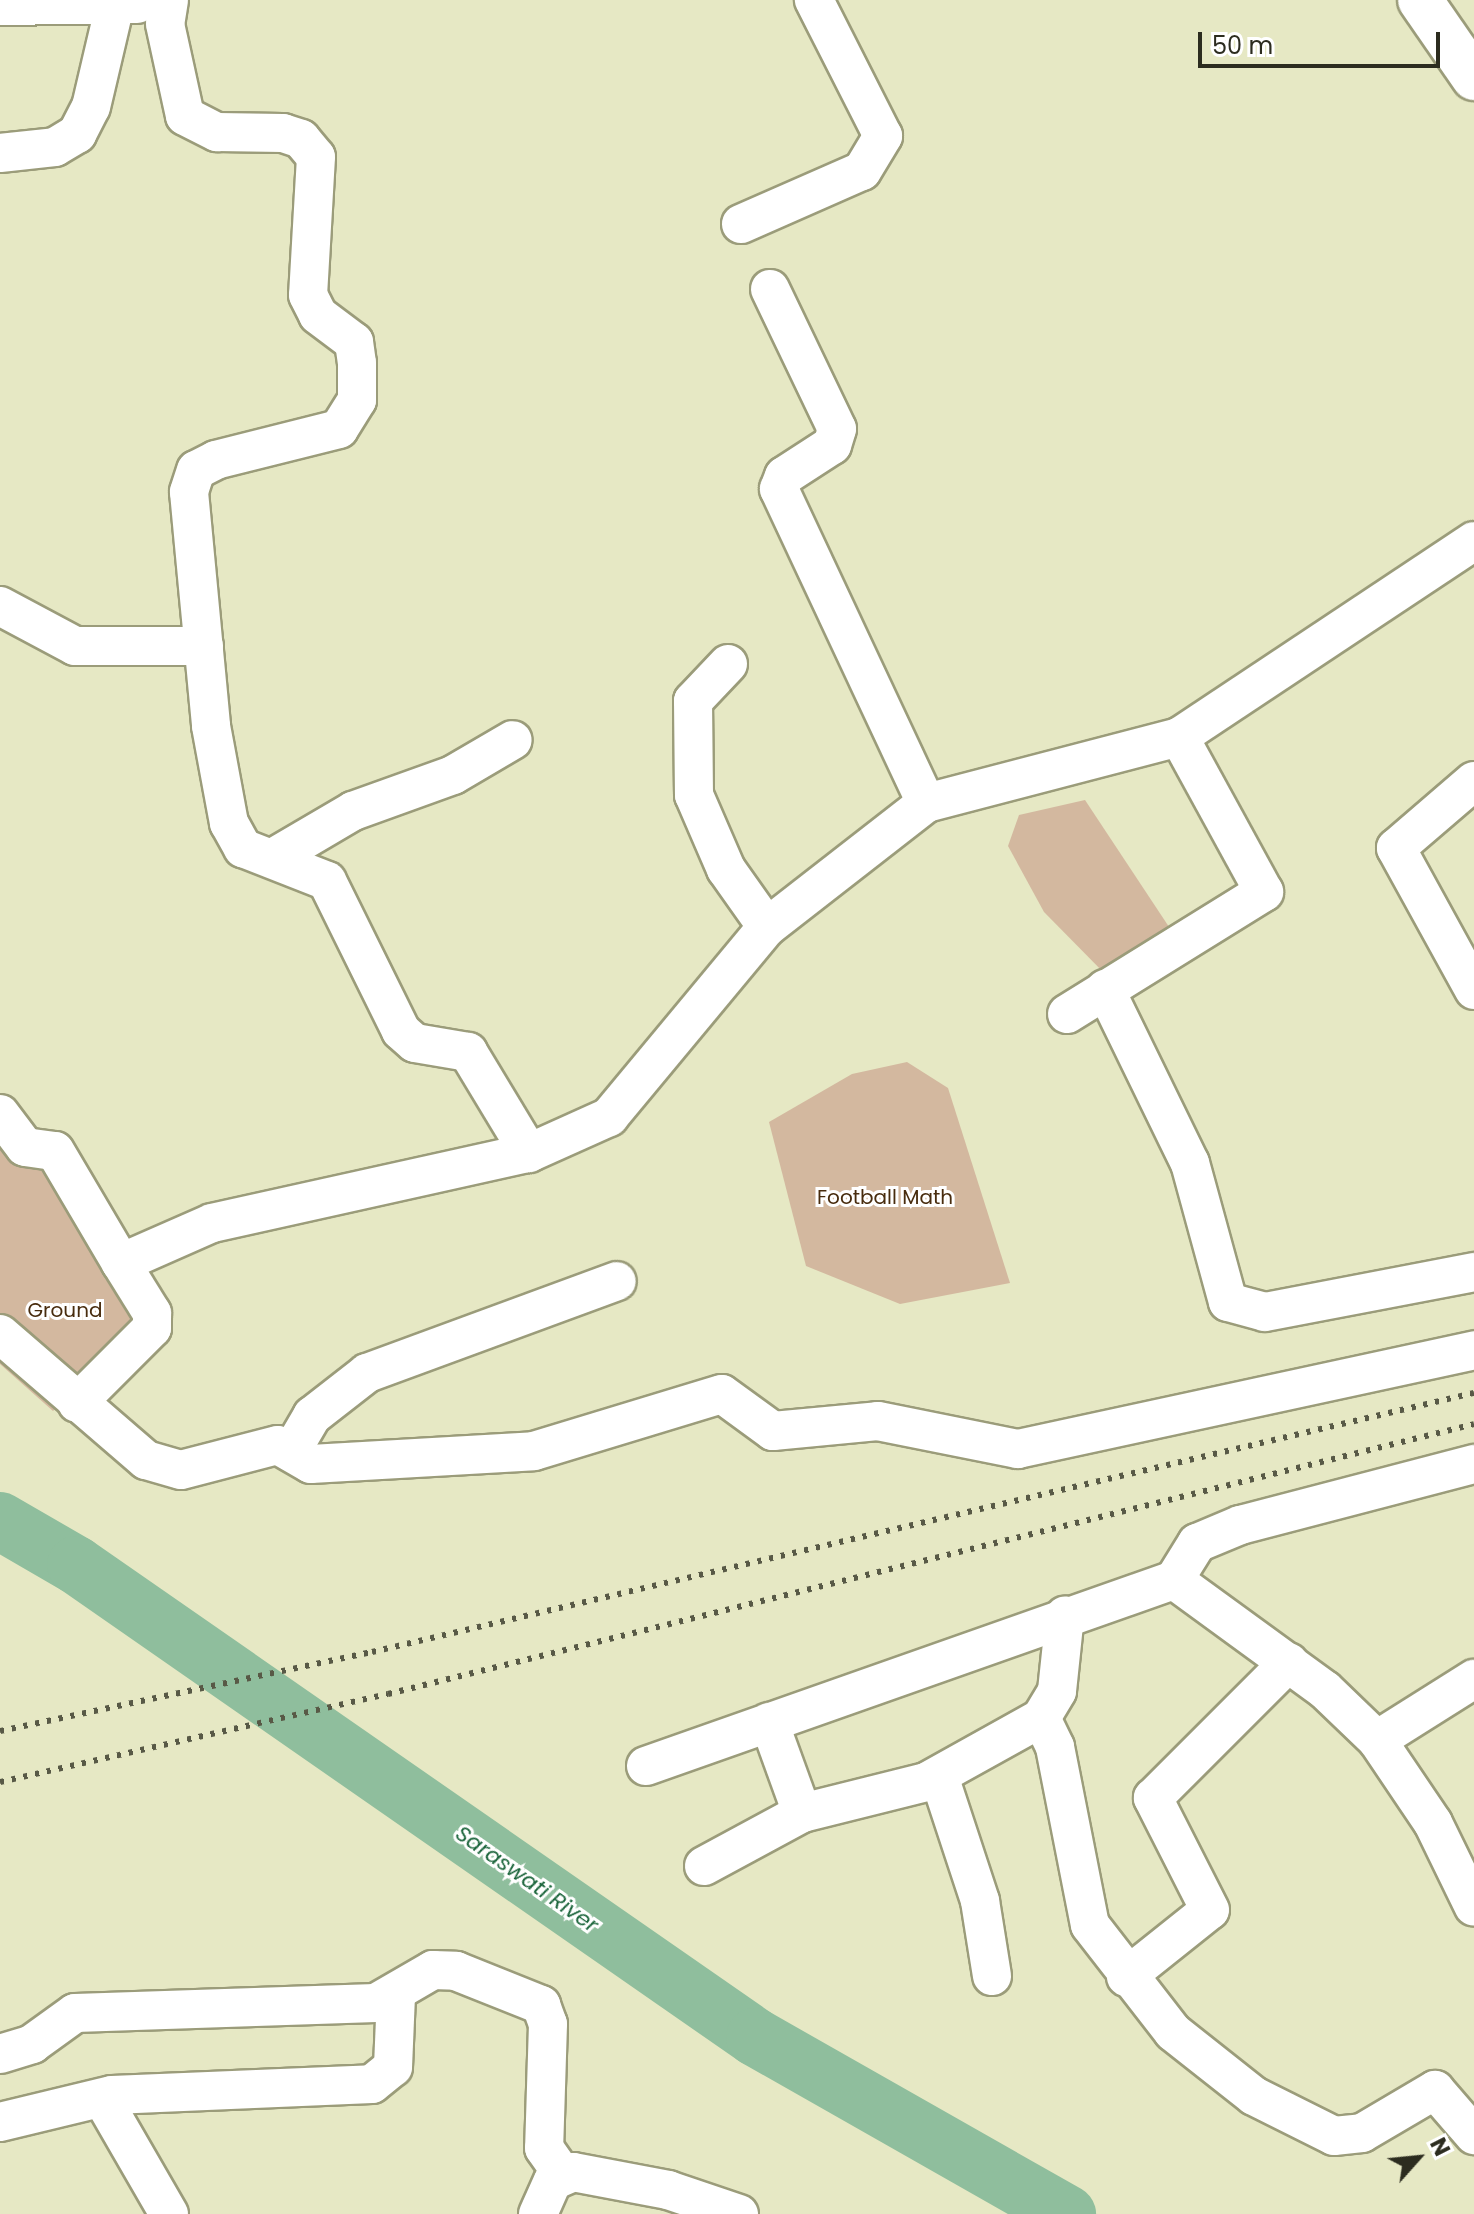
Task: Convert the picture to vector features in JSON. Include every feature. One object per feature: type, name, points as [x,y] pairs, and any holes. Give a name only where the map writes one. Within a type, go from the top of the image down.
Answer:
[{"type":"main road","points":[[1420,0],[1474,78]]},
{"type":"street","points":[[741,224],[862,171],[883,136],[814,0]]},
{"type":"street","points":[[0,6],[115,5],[168,1],[167,38],[185,116],[217,132],[283,133],[301,139],[316,157],[308,295],[318,315],[354,342],[357,400],[339,429],[196,470],[189,492],[204,646],[229,823],[243,848],[314,873],[336,891],[401,1031],[415,1043],[468,1052],[529,1153]]},
{"type":"street","points":[[0,153],[55,147],[77,134],[91,107],[115,5]]},
{"type":"street","points":[[770,289],[837,429],[832,445],[784,476],[779,489],[926,803]]},
{"type":"street","points":[[121,1263],[212,1223],[529,1153],[609,1117],[767,927],[926,803],[1179,737],[1474,541]]},
{"type":"street","points":[[0,606],[75,646],[204,646]]},
{"type":"street","points":[[728,664],[693,701],[694,795],[726,869],[767,927]]},
{"type":"street","points":[[1067,1014],[1264,892],[1179,737]]},
{"type":"street","points":[[273,858],[353,811],[453,775],[513,740]]},
{"type":"street","points":[[1474,781],[1396,848],[1474,990]]},
{"type":"street","points":[[1105,989],[1190,1163],[1228,1302],[1265,1312],[1474,1272]]},
{"type":"street","points":[[0,1114],[25,1147],[55,1151],[152,1313],[152,1328],[77,1403]]},
{"type":"street","points":[[291,1452],[312,1416],[367,1373],[617,1281]]},
{"type":"street","points":[[0,1334],[77,1403],[167,1468],[272,1446],[291,1452],[311,1464],[534,1451],[722,1394],[773,1431],[878,1421],[1018,1449],[1474,1350]]},
{"type":"street","points":[[646,1766],[1065,1615],[1174,1580],[1197,1543],[1240,1525],[1474,1464]]},
{"type":"street","points":[[1174,1580],[1289,1662],[1377,1740],[1433,1823],[1474,1907]]},
{"type":"street","points":[[704,1866],[802,1813],[939,1776],[1041,1718],[1057,1691],[1065,1615]]},
{"type":"street","points":[[1126,1977],[1210,1910],[1153,1798],[1289,1662]]},
{"type":"street","points":[[1377,1740],[1474,1679]]},
{"type":"street","points":[[1041,1718],[1055,1747],[1077,1886],[1090,1925],[1126,1977],[1216,2072],[1334,2136],[1362,2133],[1435,2090],[1474,2135]]},
{"type":"street","points":[[769,1722],[802,1813]]},
{"type":"street","points":[[939,1776],[980,1901],[992,1976]]},
{"type":"street","points":[[0,2054],[32,2044],[75,2013],[376,2003],[396,1996],[424,1974],[445,1970],[541,2005],[548,2024],[544,2148],[562,2174],[665,2202],[739,2214]]},
{"type":"street","points":[[0,2122],[102,2098],[372,2084],[393,2067],[396,1996]]},
{"type":"street","points":[[102,2098],[169,2214]]},
{"type":"street","points":[[538,2214],[562,2174]]},
{"type":"green space","points":[[1085,800],[1175,936],[1111,980],[1044,912],[1008,846],[1019,815]]},
{"type":"green space","name":"Football Math","points":[[907,1062],[948,1088],[1010,1283],[900,1304],[806,1266],[769,1122],[852,1074]]},
{"type":"green space","name":"Ground","points":[[0,1100],[151,1319],[53,1411],[0,1364]]},
{"type":"waterway","name":"Saraswati River","points":[[0,1521],[76,1565],[755,2037],[1067,2214]]},
{"type":"railway","points":[[0,1731],[372,1652],[1474,1393]]},
{"type":"railway","points":[[0,1782],[388,1694],[1474,1424]]}]
